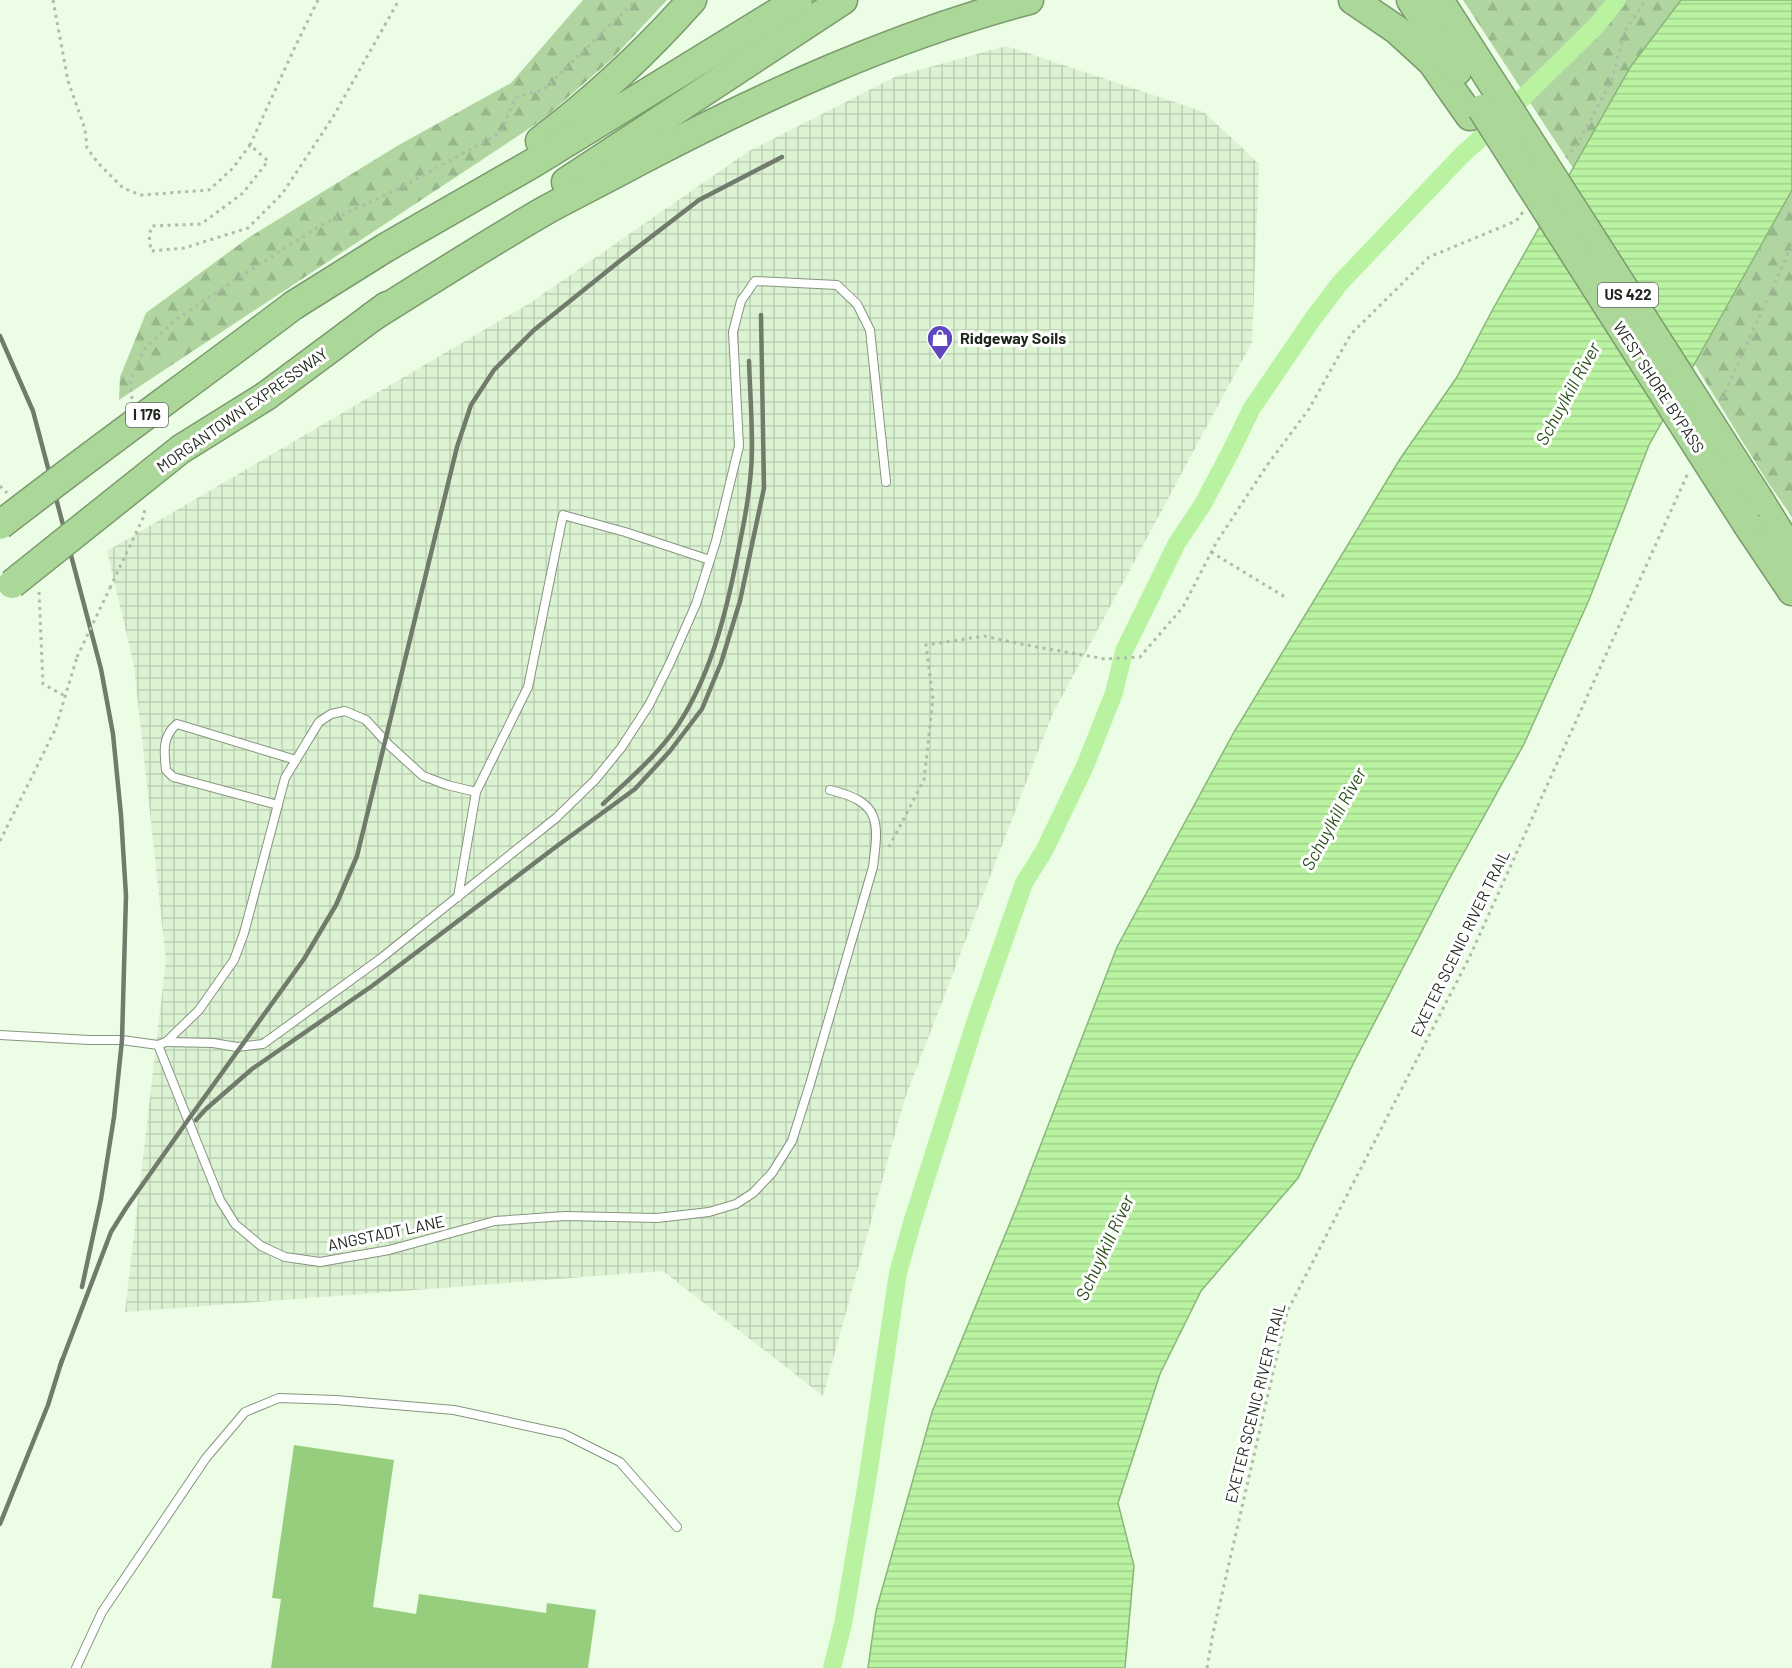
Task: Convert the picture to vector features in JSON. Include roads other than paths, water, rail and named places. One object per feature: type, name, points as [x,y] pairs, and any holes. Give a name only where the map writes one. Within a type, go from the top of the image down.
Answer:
[{"type":"highway","points":[[385,248],[549,134],[634,60],[692,0]]},
{"type":"highway","points":[[385,248],[533,164],[798,0]]},
{"type":"highway","points":[[372,317],[530,205],[843,0]]},
{"type":"highway","points":[[372,317],[547,210],[704,128],[850,62],[942,26],[1029,0]]},
{"type":"highway","points":[[1353,0],[1397,30],[1483,105]]},
{"type":"highway","name":"WEST SHORE BYPASS","points":[[1411,0],[1754,512],[1792,591]]},
{"type":"highway","name":"WEST SHORE BYPASS","points":[[1439,0],[1483,105],[1575,257],[1754,512],[1792,553]]},
{"type":"highway","name":"I 176","points":[[0,525],[294,305],[385,248]]},
{"type":"highway","name":"MORGANTOWN EXPRESSWAY","points":[[6,589],[181,449],[266,396],[372,317]]},
{"type":"lane","points":[[0,1035],[162,1044],[213,1043],[237,1047],[263,1044],[380,959],[458,897],[556,818],[595,780],[621,748],[649,705],[696,604],[719,530],[739,446],[733,332],[741,301],[755,280],[837,285],[857,304],[870,330],[886,482]]},
{"type":"lane","points":[[458,897],[476,792],[528,687],[563,515],[625,532],[710,560]]},
{"type":"lane","points":[[162,1044],[199,1010],[234,960],[244,933],[285,778],[319,722],[331,714],[345,711],[366,720],[389,746],[423,776],[476,792]]},
{"type":"lane","points":[[278,805],[173,777],[166,770],[164,751],[166,737],[177,724],[296,760]]},
{"type":"lane","name":"ANGSTADT LANE","points":[[162,1044],[220,1200],[235,1224],[261,1246],[285,1257],[320,1262],[389,1250],[495,1221],[565,1216],[657,1218],[709,1212],[736,1204],[753,1193],[772,1173],[792,1141],[873,867],[878,835],[874,814],[849,794],[830,790]]},
{"type":"lane","points":[[76,1668],[102,1612],[206,1458],[244,1412],[279,1398],[336,1400],[454,1410],[564,1434],[620,1462],[677,1527]]},
{"type":"water","name":"Schuylkill River","points":[[1681,0],[1792,0],[1792,190],[1649,445],[1589,600],[1524,744],[1447,883],[1354,1062],[1298,1178],[1201,1291],[1160,1374],[1118,1503],[1134,1566],[1125,1668],[868,1668],[876,1611],[932,1412],[1019,1201],[1117,947],[1234,732],[1400,459],[1457,377],[1494,307],[1631,66]]},
{"type":"waterway","points":[[832,1668],[843,1624],[867,1482],[898,1273],[912,1223],[975,1023],[1024,883],[1044,851],[1085,766],[1114,693],[1124,651],[1177,543],[1203,504],[1252,408],[1340,283],[1461,156],[1596,26],[1617,0]]},
{"type":"railway","points":[[60,1366],[111,1232],[304,959],[336,905],[357,856],[457,447],[471,405],[494,370],[534,330],[621,260],[699,200],[782,157]]},
{"type":"railway","points":[[196,1120],[252,1069],[372,986],[635,789],[670,751],[702,709],[721,663],[740,601],[764,488],[761,315]]},
{"type":"railway","points":[[0,336],[33,411],[101,669],[113,734],[121,815],[126,896],[122,1040],[114,1117],[101,1199],[82,1287]]},
{"type":"railway","points":[[603,804],[652,757],[670,736],[691,704],[711,658],[736,561],[750,481],[752,436],[749,361]]},
{"type":"railway","points":[[0,1524],[48,1405],[62,1360]]},
{"type":"place","name":"Ridgeway Soils","points":[[940,361]]}]
